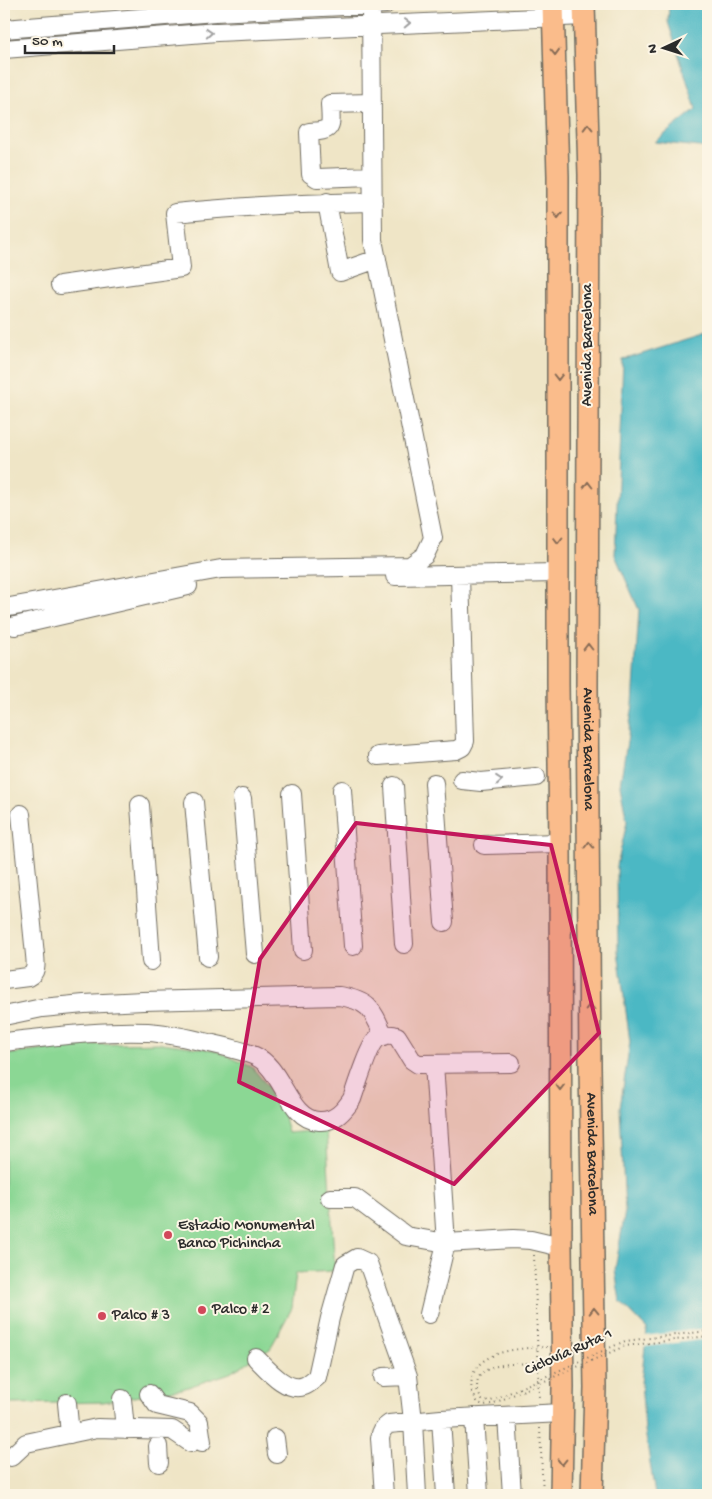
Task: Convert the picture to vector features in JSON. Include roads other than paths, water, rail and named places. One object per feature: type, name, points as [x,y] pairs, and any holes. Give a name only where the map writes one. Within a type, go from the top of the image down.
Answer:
[{"type":"main road","name":"Avenida Barcelona","points":[[585,10],[589,176],[588,722],[590,1066],[595,1388],[592,1495]]},
{"type":"main road","name":"Avenida Barcelona","points":[[554,11],[558,176],[558,720],[563,1387],[561,1495]]},
{"type":"main road","points":[[558,684],[565,692],[570,694],[582,692],[588,687]]},
{"type":"main road","points":[[558,720],[562,714],[576,710],[586,716],[588,722]]},
{"type":"main road","points":[[561,1038],[564,1044],[570,1048],[582,1047],[590,1038]]},
{"type":"main road","points":[[560,1064],[564,1058],[576,1055],[582,1057],[590,1066]]},
{"type":"main road","points":[[561,1217],[570,1227],[577,1229],[588,1226],[593,1221]]},
{"type":"main road","points":[[561,1247],[565,1242],[577,1239],[588,1243],[593,1248]]},
{"type":"main road","points":[[563,1387],[566,1394],[578,1400],[589,1397],[595,1388]]},
{"type":"main road","points":[[562,1421],[564,1424],[578,1416],[588,1420],[594,1430]]},
{"type":"street","points":[[4,29],[216,12],[378,4],[371,24],[373,240],[433,538],[425,555],[410,566],[221,568],[4,608]]},
{"type":"street","points":[[4,49],[217,32],[585,10]]},
{"type":"street","points":[[372,103],[330,104],[331,123],[328,129],[322,132],[309,132],[310,174],[317,178],[372,176]]},
{"type":"street","points":[[60,286],[181,268],[175,213],[224,207],[327,202],[373,202]]},
{"type":"street","points":[[327,202],[340,272],[377,259]]},
{"type":"street","points":[[15,626],[223,578],[558,573]]},
{"type":"street","points":[[378,756],[456,750],[462,747],[465,741],[460,575]]},
{"type":"street","points":[[462,780],[481,782],[536,777]]},
{"type":"street","points":[[434,783],[444,922]]},
{"type":"street","points":[[394,786],[404,944]]},
{"type":"street","points":[[342,790],[353,946]]},
{"type":"street","points":[[292,794],[303,950]]},
{"type":"street","points":[[242,798],[255,954]]},
{"type":"street","points":[[194,802],[208,957]]},
{"type":"street","points":[[140,805],[151,961]]},
{"type":"street","points":[[4,980],[28,977],[32,975],[35,968],[21,814]]},
{"type":"street","points":[[484,845],[560,843]]},
{"type":"street","points":[[4,1016],[42,1008],[84,1004],[339,996],[364,1003],[375,1015],[384,1036]]},
{"type":"street","points":[[4,1042],[106,1032],[148,1032],[218,1045],[262,1060],[274,1072],[302,1114],[316,1121],[332,1120],[348,1105],[371,1048],[376,1039],[384,1036],[394,1035],[399,1038],[415,1063],[423,1065],[511,1063]]},
{"type":"street","points":[[429,1314],[446,1243],[434,1064]]},
{"type":"street","points":[[330,1198],[356,1198],[406,1236],[446,1243],[513,1239],[531,1240],[561,1247]]},
{"type":"street","points":[[256,1358],[273,1375],[290,1387],[304,1387],[317,1377],[330,1318],[345,1265],[357,1258],[368,1263],[408,1376],[413,1421],[417,1495]]},
{"type":"street","points":[[383,1377],[408,1376]]},
{"type":"street","points":[[11,1456],[26,1443],[97,1428],[172,1430],[196,1443],[199,1422],[190,1414],[157,1405],[148,1394]]},
{"type":"street","points":[[122,1399],[125,1429]]},
{"type":"street","points":[[67,1403],[70,1434]]},
{"type":"street","points":[[384,1495],[380,1438],[381,1431],[389,1424],[507,1416],[562,1421]]},
{"type":"street","points":[[507,1416],[512,1495]]},
{"type":"street","points":[[474,1417],[479,1495]]},
{"type":"street","points":[[442,1419],[446,1495]]},
{"type":"water","points":[[669,4],[708,4],[708,148],[655,142],[696,109],[668,22]]},
{"type":"water","points":[[708,333],[708,1495],[655,1495],[645,1430],[641,1383],[647,1329],[620,1301],[615,1270],[625,1211],[620,1108],[630,1042],[618,951],[617,866],[627,822],[620,785],[633,705],[639,610],[615,555],[623,360]]},
{"type":"place","name":"Estadio Monumental Banco Pichincha","points":[[168,1235]]},
{"type":"place","name":"Palco # 2","points":[[202,1310]]},
{"type":"place","name":"Palco # 3","points":[[102,1316]]}]
